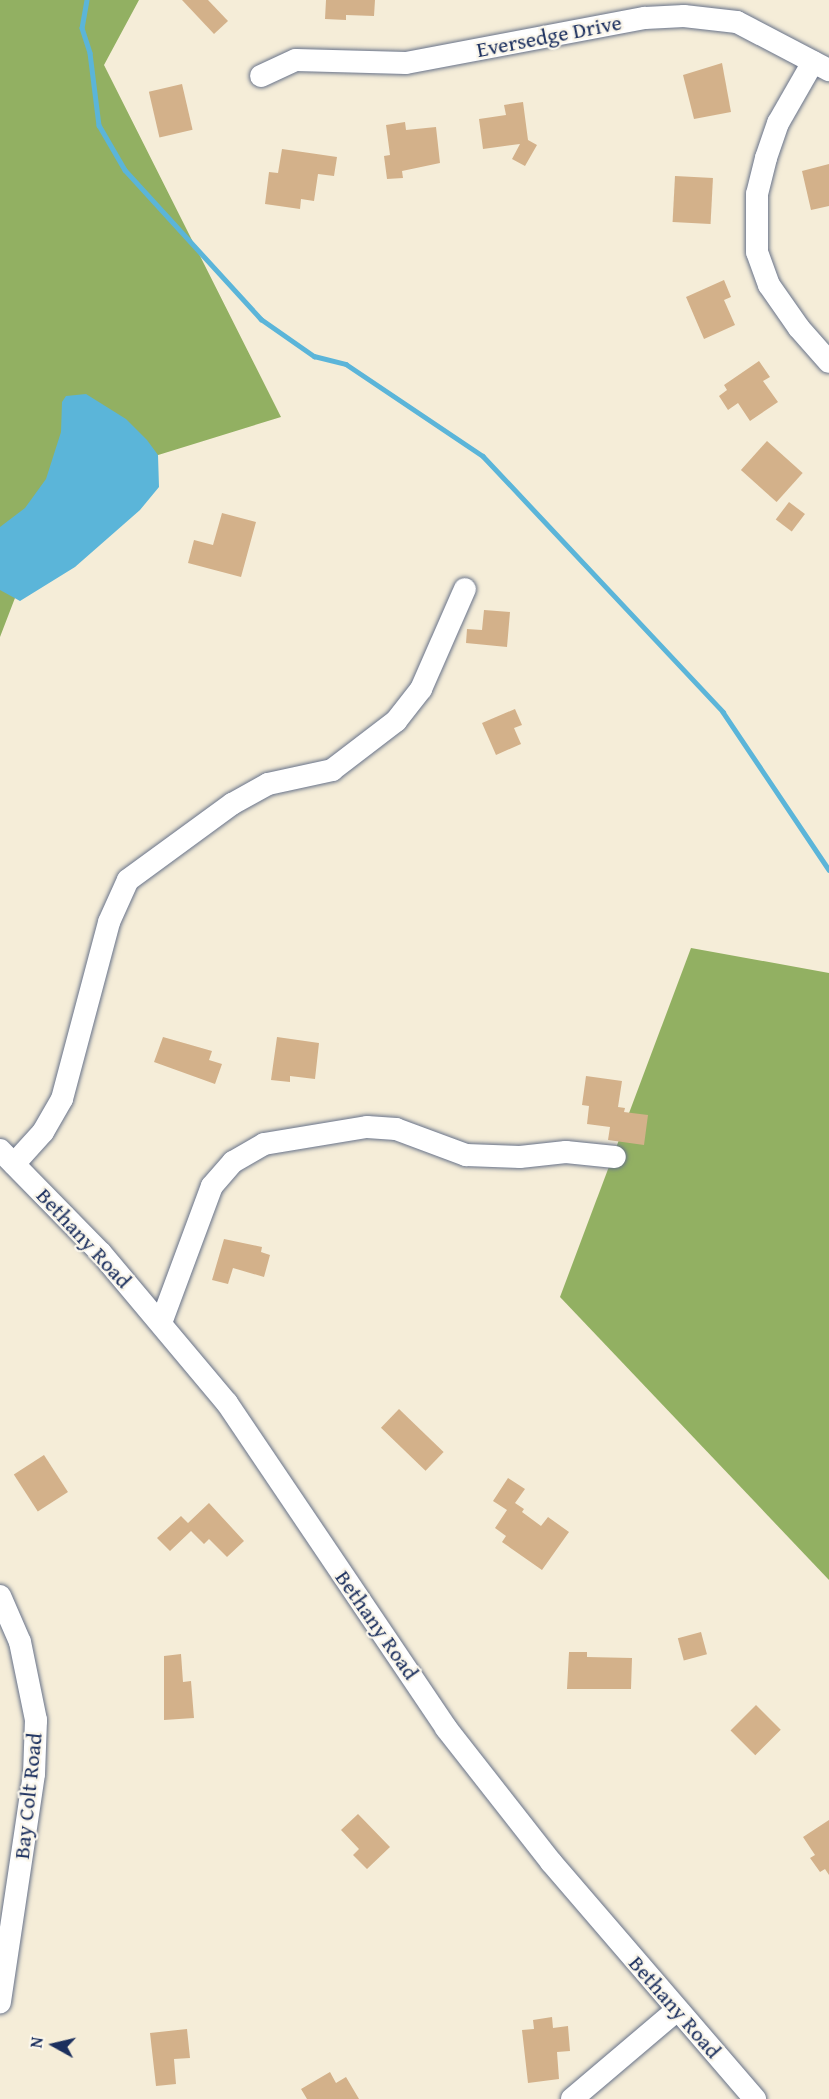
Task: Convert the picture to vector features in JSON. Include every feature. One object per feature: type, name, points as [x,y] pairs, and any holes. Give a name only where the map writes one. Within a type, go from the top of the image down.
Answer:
[{"type":"street","name":"Eversedge Drive","points":[[261,76],[296,60],[406,63],[645,18],[684,16],[737,22],[821,66]]},
{"type":"street","points":[[821,66],[778,123],[757,195],[757,252],[769,285],[799,328],[829,362]]},
{"type":"street","points":[[7,1157],[43,1132],[62,1099],[112,914],[128,880],[232,804],[268,784],[332,770],[388,728],[421,689],[465,589]]},
{"type":"street","points":[[161,1323],[212,1185],[232,1161],[264,1144],[367,1127],[396,1129],[466,1155],[520,1157],[566,1152],[615,1157]]},
{"type":"street","name":"Bethany Road","points":[[7,1157],[101,1253],[227,1404],[446,1728],[551,1862],[755,2099]]},
{"type":"street","name":"Bay Colt Road","points":[[0,1596],[20,1642],[36,1720],[34,1773],[0,2002]]},
{"type":"street","points":[[572,2099],[677,2010]]},
{"type":"green space","points":[[0,0],[139,0],[104,65],[281,417],[58,486],[0,637]]},
{"type":"green space","points":[[691,948],[829,973],[829,1580],[560,1297]]},
{"type":"water","points":[[86,394],[126,419],[147,440],[158,455],[159,487],[140,510],[75,567],[20,601],[0,590],[0,527],[25,508],[46,479],[61,432],[62,402],[66,396]]},
{"type":"building","points":[[182,0],[208,0],[228,21],[214,34]]},
{"type":"building","points":[[326,0],[375,0],[374,16],[346,15],[346,20],[325,19]]},
{"type":"building","points":[[722,63],[731,112],[694,119],[683,75]]},
{"type":"building","points":[[182,84],[193,130],[159,137],[149,92]]},
{"type":"building","points":[[523,102],[528,140],[537,145],[525,166],[512,159],[520,144],[483,149],[479,119],[506,115],[504,105]]},
{"type":"building","points":[[405,122],[406,130],[436,127],[440,163],[402,171],[403,178],[387,179],[384,156],[390,155],[386,125]]},
{"type":"building","points":[[282,149],[337,157],[334,176],[318,174],[314,201],[301,199],[300,209],[265,204],[269,172],[278,173]]},
{"type":"building","points":[[829,164],[829,206],[811,210],[802,171]]},
{"type":"building","points":[[675,176],[713,178],[711,224],[673,222]]},
{"type":"building","points":[[724,280],[731,297],[724,300],[735,325],[704,339],[686,297]]},
{"type":"building","points":[[759,361],[770,377],[763,381],[778,402],[750,421],[738,403],[728,410],[719,396],[727,390],[724,385]]},
{"type":"building","points":[[767,441],[803,473],[777,502],[741,470]]},
{"type":"building","points":[[789,502],[805,514],[792,532],[776,520]]},
{"type":"building","points":[[222,513],[256,522],[241,577],[188,563],[194,540],[213,545]]},
{"type":"building","points":[[484,610],[510,612],[507,647],[466,643],[467,629],[482,630]]},
{"type":"building","points":[[515,709],[522,725],[514,728],[521,744],[496,755],[482,723]]},
{"type":"building","points":[[163,1037],[212,1051],[209,1060],[222,1064],[215,1084],[154,1062]]},
{"type":"building","points":[[277,1037],[319,1043],[315,1079],[290,1076],[290,1082],[271,1080]]},
{"type":"building","points":[[586,1076],[622,1081],[618,1107],[625,1108],[624,1112],[648,1115],[644,1145],[608,1140],[610,1127],[587,1124],[589,1106],[582,1105]]},
{"type":"building","points":[[224,1239],[262,1247],[261,1252],[270,1255],[264,1277],[233,1268],[228,1284],[212,1280]]},
{"type":"building","points":[[399,1409],[444,1452],[426,1471],[381,1428]]},
{"type":"building","points":[[44,1455],[68,1492],[38,1512],[14,1475]]},
{"type":"building","points":[[508,1478],[525,1489],[515,1503],[524,1509],[522,1512],[541,1526],[548,1517],[569,1532],[542,1570],[502,1542],[506,1536],[495,1528],[507,1510],[493,1501]]},
{"type":"building","points":[[209,1503],[244,1541],[227,1557],[209,1539],[204,1544],[191,1531],[170,1551],[157,1538],[181,1516],[188,1523]]},
{"type":"building","points":[[701,1632],[707,1654],[684,1660],[678,1638]]},
{"type":"building","points":[[569,1652],[587,1652],[587,1657],[632,1658],[631,1689],[567,1689]]},
{"type":"building","points":[[181,1654],[183,1682],[191,1681],[194,1718],[164,1720],[164,1656]]},
{"type":"building","points":[[756,1705],[781,1730],[755,1755],[731,1730]]},
{"type":"building","points":[[358,1814],[390,1847],[367,1869],[353,1855],[359,1849],[341,1830]]},
{"type":"building","points":[[829,1820],[829,1875],[825,1869],[820,1872],[810,1858],[815,1855],[803,1837]]},
{"type":"building","points":[[552,2017],[553,2028],[568,2026],[570,2051],[557,2052],[559,2079],[528,2083],[522,2030],[534,2029],[533,2020]]},
{"type":"building","points":[[187,2029],[190,2058],[174,2059],[176,2084],[156,2086],[150,2033]]},
{"type":"building","points":[[330,2072],[336,2083],[346,2077],[359,2099],[307,2099],[301,2089]]},
{"type":"waterway","points":[[87,0],[82,28],[90,53],[99,125],[125,170],[261,319],[314,356],[346,364],[483,456],[723,712],[829,870]]}]
